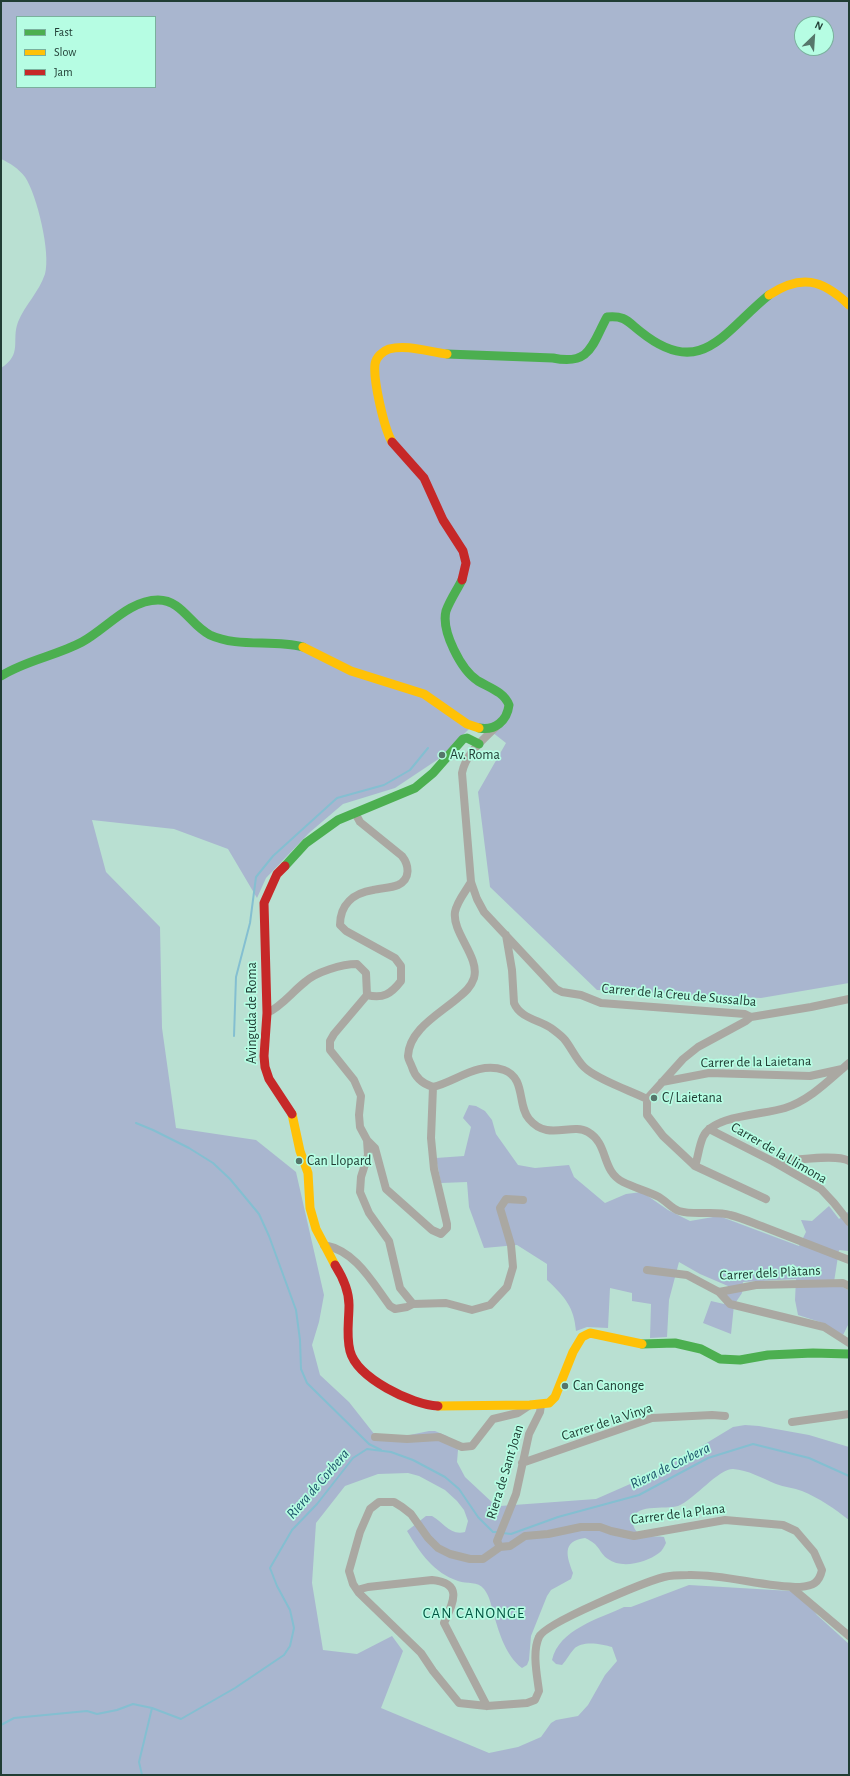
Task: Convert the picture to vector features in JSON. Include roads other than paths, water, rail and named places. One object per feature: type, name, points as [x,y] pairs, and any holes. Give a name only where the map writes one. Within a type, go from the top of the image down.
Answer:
[{"type":"street","points":[[477,729],[488,729],[500,723],[508,707],[507,699],[500,692],[478,680],[467,671],[448,634],[445,619],[449,604],[467,566],[465,553],[442,518],[424,477],[407,460],[390,438],[382,409],[374,365],[379,356],[387,350],[416,348],[444,353],[553,358],[570,361],[581,358],[589,350],[607,317],[618,315],[627,320],[660,346],[672,351],[686,354],[710,347],[740,324],[759,304],[780,286],[793,282],[805,280],[825,285],[849,305]]},
{"type":"street","points":[[1,676],[10,669],[80,642],[135,606],[148,601],[165,599],[177,604],[195,624],[210,635],[233,641],[288,645],[306,648],[348,670],[424,694],[461,720],[477,729],[482,734],[480,743],[464,741],[461,720]]},
{"type":"street","name":"Carrer de la Creu de Sussalba","points":[[500,723],[480,743],[465,762],[462,780],[471,882],[480,906],[552,984],[562,992],[581,995],[601,1003],[745,1014],[751,1017],[849,999]]},
{"type":"street","name":"Avinguda de Roma","points":[[477,729],[471,731],[464,741],[433,773],[415,788],[338,820],[306,843],[277,874],[264,903],[266,1013],[264,1056],[265,1067],[269,1079],[292,1112],[295,1133],[308,1173],[310,1208],[316,1229],[342,1276],[349,1303],[348,1330],[350,1352],[359,1367],[380,1385],[400,1395],[433,1406],[541,1405]]},
{"type":"street","points":[[355,813],[360,822],[402,856],[407,862],[409,869],[406,878],[402,882],[397,885],[363,892],[352,899],[342,910],[340,925],[346,931],[395,958],[401,966],[401,981],[390,994],[376,997],[367,995]]},
{"type":"street","points":[[471,882],[458,903],[455,912],[456,922],[474,968],[474,978],[468,989],[416,1033],[408,1056],[413,1072],[422,1083],[433,1087],[444,1084],[476,1069],[496,1068],[506,1071],[519,1083],[521,1102],[528,1118],[537,1126],[550,1131],[586,1131],[597,1138],[611,1172],[622,1182],[660,1197],[678,1211],[729,1214],[849,1260]]},
{"type":"street","points":[[506,934],[512,970],[514,1003],[516,1008],[521,1013],[550,1027],[565,1040],[575,1057],[585,1068],[595,1075],[647,1100]]},
{"type":"street","points":[[266,1013],[276,1009],[306,981],[331,969],[350,964],[357,964],[366,973],[367,995],[330,1042],[330,1050],[359,1089],[362,1096],[359,1115],[360,1127],[367,1140],[375,1148],[386,1189],[432,1230],[441,1234],[444,1232],[447,1224],[434,1169],[431,1138],[433,1087]]},
{"type":"street","points":[[751,1017],[698,1047],[683,1059],[647,1100],[647,1115],[663,1136],[695,1166],[766,1199]]},
{"type":"street","points":[[695,1166],[703,1137],[709,1128],[720,1122],[785,1108],[803,1100],[845,1069],[849,1063]]},
{"type":"street","name":"Carrer de la Laietana","points":[[662,1082],[709,1073],[810,1076],[845,1069]]},
{"type":"street","name":"Carrer de la Llimona","points":[[709,1128],[774,1162],[820,1189],[834,1203],[849,1222]]},
{"type":"street","points":[[367,1140],[368,1155],[360,1184],[360,1192],[369,1213],[389,1242],[400,1288],[413,1304]]},
{"type":"street","points":[[774,1162],[819,1158],[847,1158]]},
{"type":"street","points":[[324,1245],[329,1246],[359,1263],[386,1300],[395,1309],[407,1307],[413,1304],[446,1303],[472,1310],[490,1305],[507,1287],[513,1267],[511,1245],[500,1208],[506,1199],[523,1200]]},
{"type":"street","name":"Carrer dels Plàtans","points":[[647,1270],[687,1275],[719,1292],[756,1285],[843,1283],[849,1286]]},
{"type":"street","points":[[719,1292],[730,1304],[824,1327],[845,1339],[849,1343]]},
{"type":"street","points":[[541,1405],[549,1402],[555,1397],[573,1352],[582,1337],[590,1333],[642,1344],[675,1343],[701,1349],[720,1359],[740,1360],[768,1356],[812,1353],[849,1354]]},
{"type":"street","name":"Riera de Sant Joan","points":[[498,1544],[501,1530],[516,1494],[529,1434],[540,1412],[541,1405]]},
{"type":"street","points":[[375,1437],[407,1439],[439,1437],[462,1448],[472,1446],[493,1418],[518,1413],[530,1406]]},
{"type":"street","points":[[792,1422],[849,1414]]},
{"type":"street","name":"Carrer de la Vinya","points":[[522,1463],[652,1418],[705,1415],[725,1416]]},
{"type":"street","name":"Carrer de la Plana","points":[[379,1502],[394,1502],[402,1506],[411,1514],[428,1538],[438,1548],[450,1554],[470,1559],[483,1560],[498,1544],[510,1546],[525,1536],[548,1534],[581,1527],[600,1527],[611,1532],[634,1536],[725,1520],[783,1524],[796,1531],[806,1542],[814,1552],[822,1570],[818,1581],[814,1584],[791,1587],[726,1577],[690,1575],[665,1577],[607,1600],[545,1630],[539,1636],[537,1644],[539,1691],[535,1700],[527,1703],[487,1706],[459,1702],[432,1671],[420,1653],[357,1590],[353,1584],[349,1571],[360,1532],[370,1509],[379,1502]]},
{"type":"street","points":[[357,1590],[368,1587],[432,1580],[441,1580],[450,1587],[454,1592],[453,1602],[444,1623],[487,1706]]},
{"type":"street","points":[[791,1587],[849,1636]]},
{"type":"waterway","points":[[234,1036],[236,977],[250,923],[256,877],[273,856],[337,798],[384,785],[410,770],[428,748]]},
{"type":"waterway","points":[[136,1123],[189,1148],[213,1163],[230,1179],[259,1214],[269,1236],[296,1310],[300,1340],[301,1369],[307,1383],[369,1444],[381,1450]]},
{"type":"waterway","name":"Riera de Corbera","points":[[503,1533],[511,1534],[558,1517],[639,1495],[708,1458],[753,1444],[809,1458],[849,1476]]},
{"type":"waterway","name":"Riera de Corbera","points":[[1,1725],[14,1718],[87,1711],[97,1714],[117,1710],[133,1704],[152,1708],[181,1719],[235,1688],[284,1655],[290,1646],[294,1628],[290,1610],[277,1586],[270,1568],[292,1530],[317,1504],[353,1458],[367,1449],[391,1452],[413,1460],[445,1477],[459,1489],[478,1517],[493,1532],[499,1532]]},
{"type":"waterway","points":[[142,1775],[139,1762],[152,1708]]},
{"type":"place","name":"Av. Roma","points":[[442,755]]},
{"type":"place","name":"C/ Laietana","points":[[654,1098]]},
{"type":"place","name":"Can Llopard","points":[[299,1161]]},
{"type":"place","name":"Can Canonge","points":[[565,1386]]},
{"type":"district","name":"CAN CANONGE","points":[[474,1613]]}]
